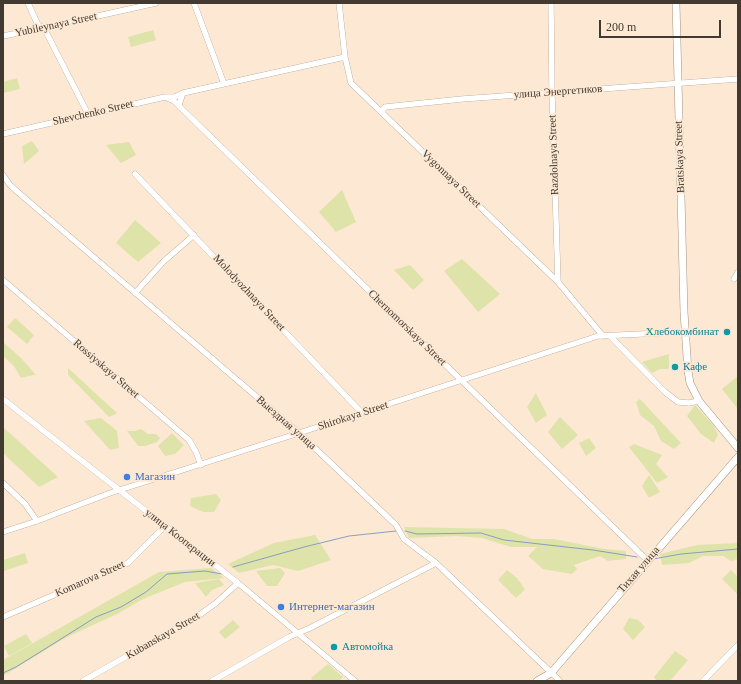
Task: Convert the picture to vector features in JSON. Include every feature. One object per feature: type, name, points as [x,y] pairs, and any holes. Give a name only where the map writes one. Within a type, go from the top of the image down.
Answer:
[{"type":"main road","name":"Bratskaya Street","points":[[676,3],[685,332]]},
{"type":"main road","points":[[685,332],[690,383],[699,400],[738,448]]},
{"type":"main road","name":"Тихая улица","points":[[537,681],[551,673],[647,560],[738,457]]},
{"type":"street","points":[[28,3],[38,25],[44,28],[88,114]]},
{"type":"street","name":"Yubileynaya Street","points":[[3,36],[156,3]]},
{"type":"street","points":[[194,3],[224,84]]},
{"type":"street","name":"Vygonnaya Street","points":[[339,3],[345,57],[351,83],[558,282],[603,336]]},
{"type":"street","name":"Razdolnaya Street","points":[[551,3],[552,93],[558,282]]},
{"type":"street","name":"Shevchenko Street","points":[[3,134],[345,57]]},
{"type":"street","name":"улица Энергетиков","points":[[381,112],[385,107],[462,99],[738,79]]},
{"type":"street","points":[[179,105],[182,93]]},
{"type":"street","name":"Chernomorskaya Street","points":[[165,97],[179,105],[460,380],[647,560]]},
{"type":"street","name":"Molodyozhnaya Street","points":[[135,174],[362,413]]},
{"type":"street","name":"Выездная улица","points":[[3,175],[10,185],[20,194],[299,434],[396,525],[404,539],[436,563],[560,681]]},
{"type":"street","points":[[134,293],[163,262],[194,235]]},
{"type":"street","points":[[734,279],[738,272]]},
{"type":"street","name":"Rossiyskaya Street","points":[[3,280],[189,440],[201,465]]},
{"type":"street","name":"Shirokaya Street","points":[[3,532],[120,490],[299,434],[460,380],[603,336],[685,332]]},
{"type":"street","points":[[610,336],[665,392],[678,402],[689,403],[699,400]]},
{"type":"street","name":"улица Кооперации","points":[[3,399],[238,583],[355,681]]},
{"type":"street","points":[[3,483],[25,504],[37,521]]},
{"type":"street","name":"Komarova Street","points":[[3,617],[128,563],[165,526]]},
{"type":"street","points":[[212,681],[290,637],[436,563]]},
{"type":"street","name":"Kubanskaya Street","points":[[83,681],[198,616],[216,603],[238,583]]},
{"type":"street","points":[[702,681],[738,644]]},
{"type":"green space","points":[[153,30],[156,40],[131,47],[128,37]]},
{"type":"green space","points":[[17,78],[20,89],[3,93],[3,82]]},
{"type":"green space","points":[[32,141],[39,151],[24,164],[22,146]]},
{"type":"green space","points":[[129,142],[136,155],[121,163],[106,145]]},
{"type":"green space","points":[[342,190],[356,222],[336,232],[319,212]]},
{"type":"green space","points":[[135,220],[161,243],[138,262],[116,243]]},
{"type":"green space","points":[[462,259],[500,294],[478,312],[444,271]]},
{"type":"green space","points":[[410,265],[424,280],[413,290],[394,270]]},
{"type":"green space","points":[[15,318],[34,335],[27,344],[7,327]]},
{"type":"green space","points":[[3,342],[21,358],[36,375],[21,378],[14,366],[3,356]]},
{"type":"green space","points":[[669,354],[669,369],[660,369],[652,373],[642,362]]},
{"type":"green space","points":[[68,368],[117,413],[109,417],[68,375]]},
{"type":"green space","points":[[738,376],[738,409],[722,389]]},
{"type":"green space","points":[[536,393],[547,415],[536,423],[527,407]]},
{"type":"green space","points":[[640,399],[681,443],[674,449],[661,441],[654,426],[640,415],[636,402]]},
{"type":"green space","points":[[695,405],[713,425],[718,434],[714,443],[701,434],[687,416]]},
{"type":"green space","points":[[560,417],[578,435],[562,449],[548,432]]},
{"type":"green space","points":[[101,418],[117,431],[119,448],[110,450],[84,421]]},
{"type":"green space","points":[[3,427],[58,477],[39,487],[3,453]]},
{"type":"green space","points":[[141,429],[148,434],[156,434],[160,438],[157,442],[145,446],[138,446],[127,431]]},
{"type":"green space","points":[[172,433],[184,445],[175,454],[165,456],[158,446]]},
{"type":"green space","points":[[589,438],[596,448],[586,456],[579,443]]},
{"type":"green space","points":[[634,444],[662,455],[656,464],[668,477],[657,483],[629,447]]},
{"type":"green space","points":[[649,475],[660,492],[649,498],[642,486]]},
{"type":"green space","points":[[216,494],[221,500],[214,512],[203,512],[190,506],[191,498]]},
{"type":"green space","points":[[404,527],[504,529],[532,539],[554,539],[604,549],[626,551],[626,559],[608,561],[600,556],[574,565],[577,569],[572,574],[543,569],[528,556],[537,547],[511,547],[482,538],[457,536],[409,538]]},
{"type":"green space","points":[[315,535],[331,560],[298,571],[273,565],[239,573],[228,564],[274,543]]},
{"type":"green space","points":[[738,543],[738,559],[731,561],[723,556],[703,556],[689,563],[662,565],[660,554],[697,545]]},
{"type":"green space","points":[[25,553],[28,563],[4,571],[3,560]]},
{"type":"green space","points":[[211,568],[224,578],[185,582],[143,599],[117,614],[67,637],[3,676],[3,660],[159,572]]},
{"type":"green space","points":[[280,568],[285,573],[277,586],[267,586],[256,571]]},
{"type":"green space","points":[[507,570],[517,578],[525,589],[516,598],[498,580]]},
{"type":"green space","points":[[731,570],[738,577],[738,595],[722,579]]},
{"type":"green space","points":[[219,579],[224,585],[212,590],[206,597],[195,583]]},
{"type":"green space","points":[[629,618],[638,620],[645,627],[633,640],[623,629]]},
{"type":"green space","points":[[233,620],[240,627],[225,639],[219,632]]},
{"type":"green space","points":[[26,634],[32,643],[9,656],[4,646]]},
{"type":"green space","points":[[675,651],[688,660],[670,681],[657,681],[654,677]]},
{"type":"green space","points":[[328,664],[343,677],[339,681],[313,681],[311,678]]},
{"type":"waterway","points":[[233,567],[349,536],[396,531]]},
{"type":"waterway","points":[[405,531],[417,534],[481,533],[504,540],[593,550],[637,557]]},
{"type":"waterway","points":[[653,559],[681,554],[738,549]]},
{"type":"waterway","points":[[3,673],[16,667],[96,617],[121,607],[146,592],[167,574],[205,571],[222,574]]},
{"type":"place","name":"Хлебокомбинат","points":[[727,332]]},
{"type":"place","name":"Кафе","points":[[675,367]]},
{"type":"place","name":"Магазин","points":[[127,477]]},
{"type":"place","name":"Интернет-магазин","points":[[281,607]]},
{"type":"place","name":"Автомойка","points":[[334,647]]}]
